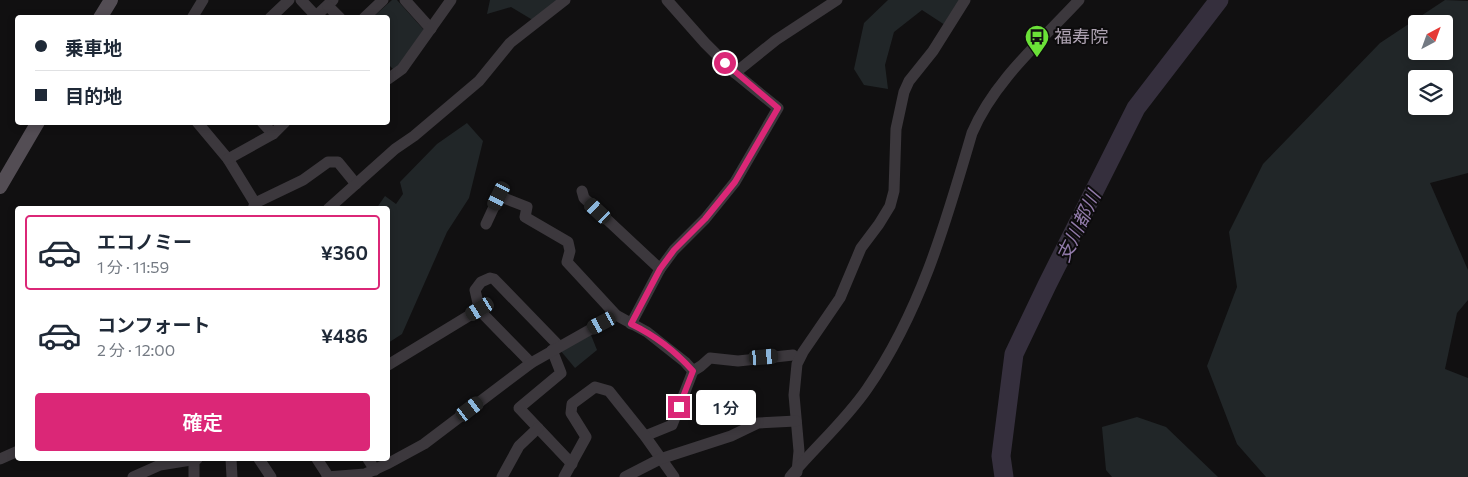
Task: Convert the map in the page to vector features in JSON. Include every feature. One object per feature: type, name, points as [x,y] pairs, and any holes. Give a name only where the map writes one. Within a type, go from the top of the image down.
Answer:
[{"type":"main road","points":[[102,15],[111,0]]},
{"type":"main road","points":[[0,187],[36,125]]},
{"type":"street","points":[[194,15],[203,0]]},
{"type":"street","points":[[273,15],[289,0]]},
{"type":"street","points":[[301,0],[315,15]]},
{"type":"street","points":[[367,15],[383,0]]},
{"type":"street","points":[[405,0],[431,29]]},
{"type":"street","points":[[390,78],[402,69],[451,0]]},
{"type":"street","points":[[331,206],[395,149],[414,136],[479,81],[510,43],[565,0]]},
{"type":"street","points":[[631,324],[660,269],[674,250],[705,219],[735,182],[778,108],[735,73],[705,43],[668,0]]},
{"type":"street","points":[[735,73],[776,40],[837,0]]},
{"type":"street","points":[[794,474],[799,450],[794,395],[797,364],[803,352],[840,298],[861,248],[890,206],[894,191],[896,130],[904,92],[909,81],[933,51],[965,0]]},
{"type":"street","points":[[794,474],[868,388],[910,316],[936,251],[972,133],[979,117],[1016,68],[1079,0]]},
{"type":"street","points":[[317,15],[331,3],[338,15]]},
{"type":"street","points":[[200,125],[228,159],[254,206],[304,180],[328,162],[338,162],[356,184]]},
{"type":"street","points":[[265,125],[273,134]]},
{"type":"street","points":[[228,159],[273,134],[282,125]]},
{"type":"street","points":[[582,191],[584,198],[660,269]]},
{"type":"street","points":[[486,224],[499,196],[527,207],[525,217],[568,242],[570,251],[567,262],[616,315],[647,332],[685,362],[693,371]]},
{"type":"street","points":[[531,363],[480,309],[475,290],[481,282],[490,278],[494,279],[555,348],[561,373],[519,408],[572,464]]},
{"type":"street","points":[[390,364],[480,309]]},
{"type":"street","points":[[318,461],[328,476],[365,474],[375,470],[424,444],[531,363],[616,315]]},
{"type":"street","points":[[645,436],[672,425],[693,371],[710,358],[738,361],[793,355]]},
{"type":"street","points":[[564,477],[586,436],[571,413],[572,404],[595,387],[609,392],[645,436],[674,477]]},
{"type":"street","points":[[625,477],[660,459],[731,436],[758,423],[796,421]]},
{"type":"street","points":[[502,477],[519,446],[538,428]]},
{"type":"street","points":[[0,459],[15,452]]},
{"type":"street","points":[[133,477],[160,465],[183,461]]},
{"type":"street","points":[[194,461],[192,471],[194,477]]},
{"type":"street","points":[[231,461],[232,477]]},
{"type":"street","points":[[260,461],[270,477]]},
{"type":"street","points":[[369,461],[375,470]]},
{"type":"shaded area","points":[[392,0],[397,0],[424,30],[401,65],[394,70],[390,66],[390,15],[375,15]]},
{"type":"shaded area","points":[[490,0],[563,0],[536,22],[511,7],[487,14]]},
{"type":"shaded area","points":[[888,0],[962,0],[945,25],[922,10],[894,32],[885,65],[888,89],[864,85],[854,69],[864,23]]},
{"type":"shaded area","points":[[1445,0],[1468,1],[1468,173],[1430,183],[1468,270],[1468,300],[1457,313],[1445,369],[1468,378],[1468,477],[1266,477],[1237,444],[1207,366],[1237,287],[1229,232],[1263,164],[1380,43],[1408,24],[1408,60],[1453,60],[1453,15],[1422,15]]},
{"type":"shaded area","points":[[467,123],[483,141],[469,198],[447,232],[402,334],[390,342],[390,206],[378,206],[385,196],[396,204],[403,194],[400,182],[437,144]]},
{"type":"shaded area","points":[[591,335],[597,350],[575,368],[560,350]]},
{"type":"shaded area","points":[[1137,417],[1166,427],[1218,477],[1112,477],[1106,470],[1102,427]]},
{"type":"waterway","name":"支川都川","points":[[1004,477],[1001,456],[1014,354],[1136,108],[1219,0]]},
{"type":"place","name":"福寿院","points":[[1037,58]]},
{"type":"route","points":[[679,407],[693,371],[685,362],[647,332],[631,324],[660,269],[674,250],[705,219],[735,182],[778,108],[725,63]]}]
